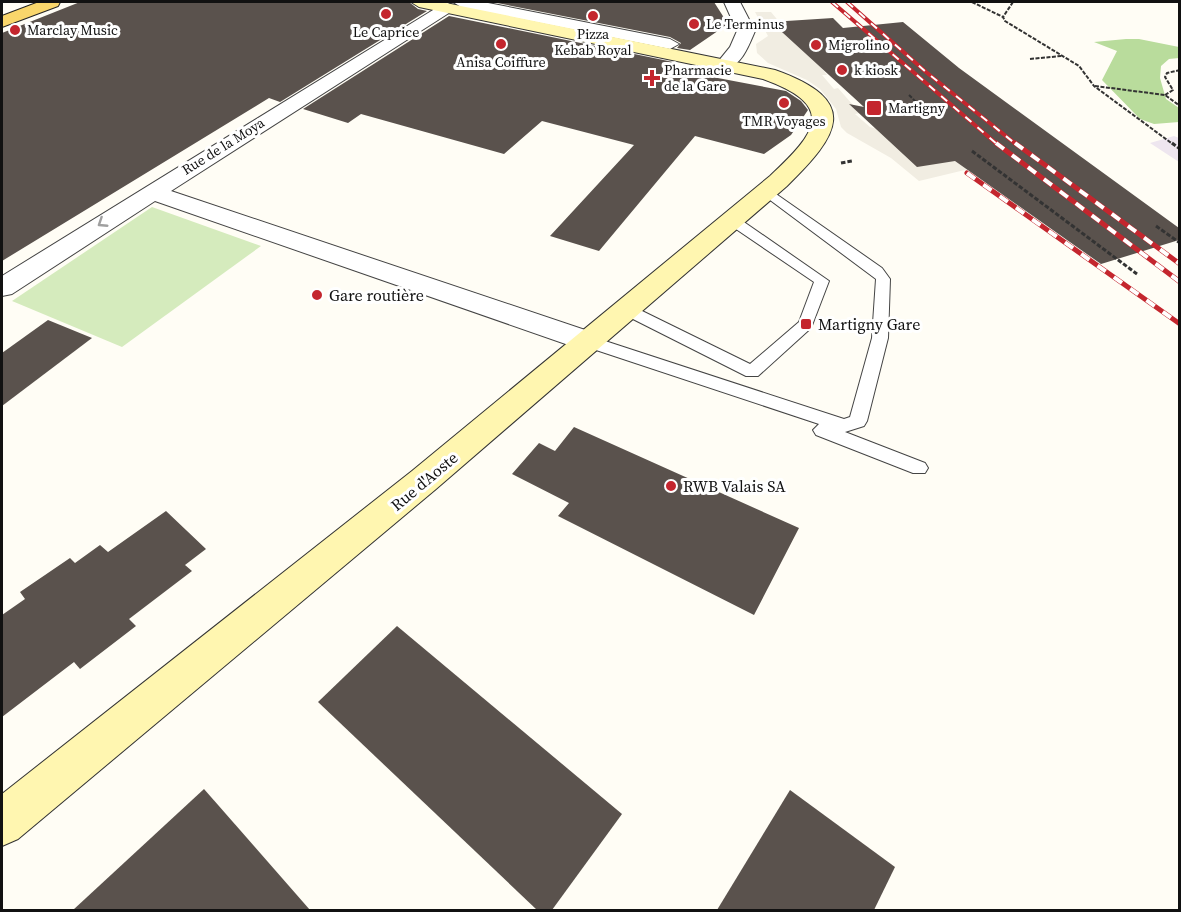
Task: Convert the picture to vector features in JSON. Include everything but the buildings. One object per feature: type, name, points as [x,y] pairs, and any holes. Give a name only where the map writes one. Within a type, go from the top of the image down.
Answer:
[{"type":"main road","points":[[2,13],[30,2]]},
{"type":"main road","points":[[2,22],[52,2]]},
{"type":"street","points":[[418,2],[454,4],[670,44]]},
{"type":"street","points":[[454,4],[726,63],[746,36],[746,31],[732,2]]},
{"type":"street","name":"Rue de la Moya","points":[[2,288],[151,192],[454,4]]},
{"type":"street","name":"Rue d'Aoste","points":[[2,823],[331,559],[591,342],[766,191],[815,144],[824,119],[819,106],[801,88],[768,74],[726,63]]},
{"type":"street","points":[[151,192],[591,342]]},
{"type":"lane","points":[[766,191],[878,271],[883,279],[879,338],[858,421],[844,426],[591,342],[766,191]]},
{"type":"lane","points":[[627,310],[752,372],[806,324],[822,281],[732,220]]},
{"type":"lane","points":[[591,342],[635,356],[919,468]]},
{"type":"path","points":[[972,2],[1003,17],[1079,66],[1094,86],[1179,149]]},
{"type":"path","points":[[1003,17],[1013,2]]},
{"type":"path","points":[[1030,59],[1062,56]]},
{"type":"path","points":[[1165,95],[1173,90],[1165,77],[1167,73],[1179,70]]},
{"type":"path","points":[[1094,86],[1165,95],[1179,106]]},
{"type":"path","points":[[909,95],[921,107]]},
{"type":"path","points":[[972,151],[1137,274]]},
{"type":"path","points":[[1156,226],[1179,243]]},
{"type":"shaded area","points":[[755,12],[771,12],[806,54],[843,51],[820,66],[827,75],[822,75],[834,89],[838,88],[860,113],[855,114],[870,127],[941,147],[969,169],[919,181],[891,158],[847,133],[841,127],[836,109],[820,89],[807,80],[768,63],[757,53],[756,44],[768,36]]},
{"type":"shaded area","points":[[1174,136],[1179,138],[1179,162],[1150,143]]},
{"type":"green space","points":[[1139,39],[1179,47],[1179,58],[1169,59],[1161,66],[1160,78],[1166,99],[1179,108],[1179,122],[1154,124],[1140,119],[1102,80],[1117,51],[1094,42]]},
{"type":"green space","points":[[152,207],[261,246],[122,347],[12,301]]},
{"type":"railway","points":[[832,2],[998,145]]},
{"type":"railway","points":[[847,2],[926,72],[1017,145]]},
{"type":"railway","points":[[996,143],[1180,282]]},
{"type":"railway","points":[[1015,143],[1180,264]]},
{"type":"railway","points":[[967,173],[1180,324]]},
{"type":"place","name":"Le Caprice","points":[[386,14]]},
{"type":"place","name":"Pizza Kebab Royal","points":[[593,16]]},
{"type":"place","name":"Le Terminus","points":[[694,24]]},
{"type":"place","name":"Marclay Music","points":[[15,30]]},
{"type":"place","name":"Anisa Coiffure","points":[[501,44]]},
{"type":"place","name":"Migrolino","points":[[816,45]]},
{"type":"place","name":"k kiosk","points":[[842,70]]},
{"type":"place","name":"Pharmacie de la Gare","points":[[652,78]]},
{"type":"place","name":"TMR Voyages","points":[[784,103]]},
{"type":"place","name":"Martigny","points":[[874,108]]},
{"type":"place","name":"Gare routière","points":[[317,295]]},
{"type":"place","name":"Martigny Gare","points":[[806,324]]},
{"type":"place","name":"RWB Valais SA","points":[[671,486]]}]
